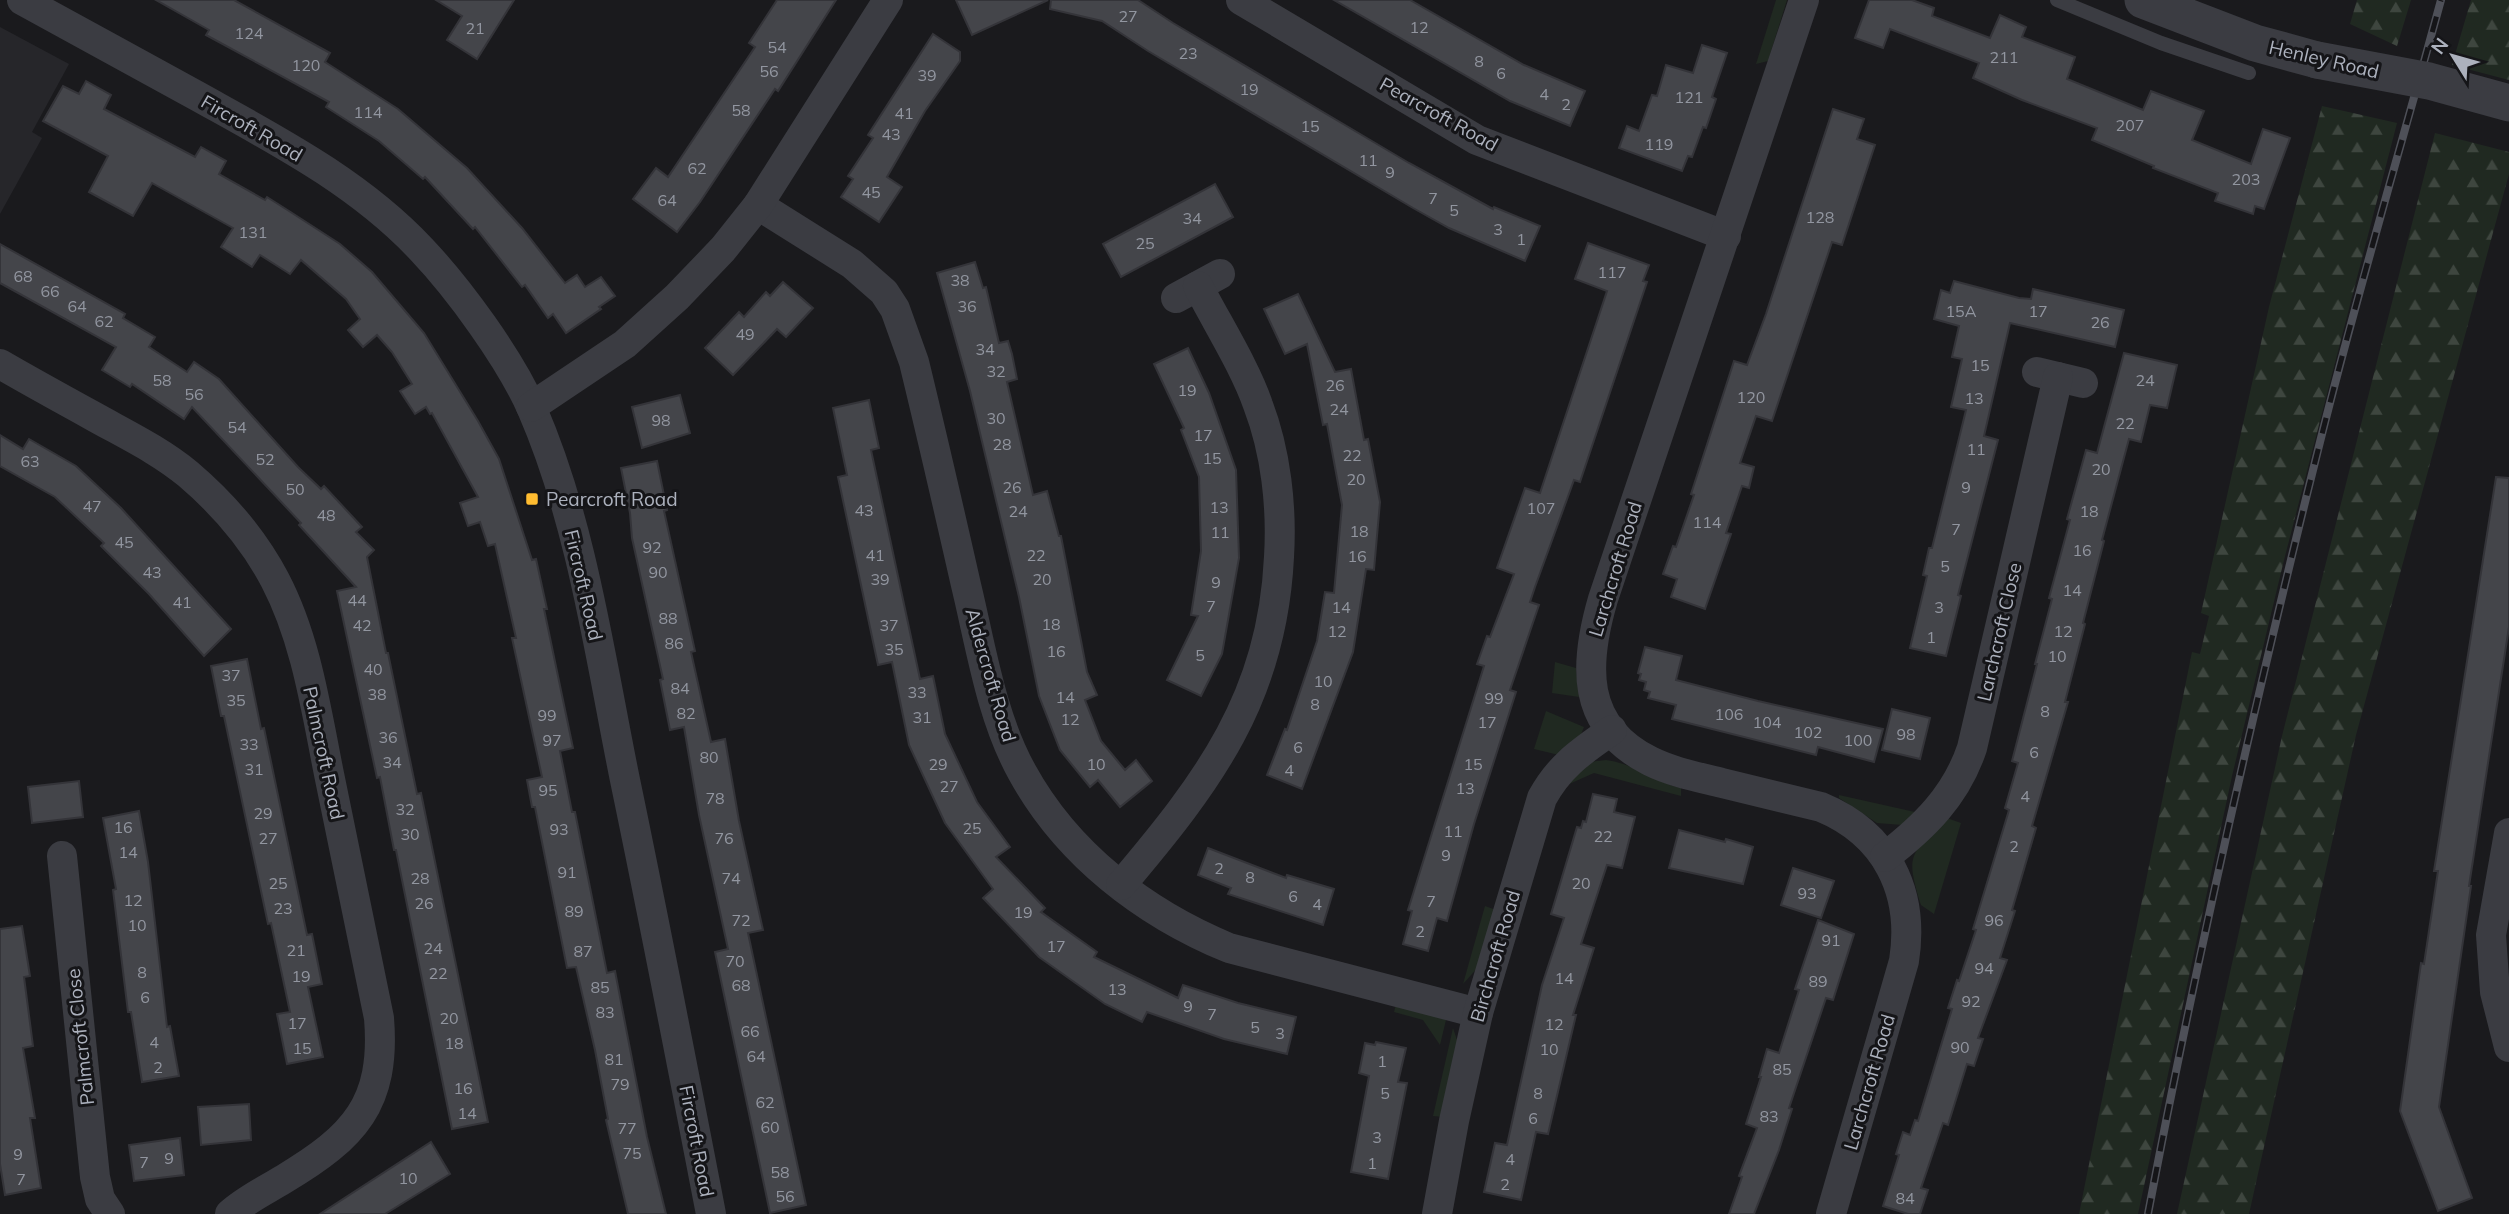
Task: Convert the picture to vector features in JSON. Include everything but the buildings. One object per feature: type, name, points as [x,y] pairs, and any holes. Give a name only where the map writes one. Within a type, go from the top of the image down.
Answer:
[{"type":"street","name":"Fircroft Road","points":[[22,0],[288,146],[383,212],[420,247],[451,282],[494,343],[531,407],[563,496],[580,561],[711,1214]]},
{"type":"street","points":[[531,407],[625,345],[723,249],[758,205],[888,0]]},
{"type":"street","name":"Pearcroft Road","points":[[1241,0],[1477,140],[1726,236]]},
{"type":"street","name":"Larchcroft Road","points":[[1804,0],[1595,628],[1591,650],[1591,687],[1603,718],[1636,753],[1672,770],[1821,807],[1837,814],[1863,831],[1876,844],[1898,882],[1908,921],[1904,961],[1831,1214]]},
{"type":"street","name":"Henley Road","points":[[2143,0],[2209,44],[2317,60],[2429,81],[2509,103]]},
{"type":"street","name":"Aldercroft Road","points":[[758,205],[852,264],[884,292],[895,309],[914,362],[997,710],[1027,781],[1067,838],[1121,885],[1169,919],[1198,935],[1229,947],[1478,1013]]},
{"type":"street","points":[[1121,885],[1182,811],[1233,733],[1261,667],[1274,618],[1281,531],[1278,486],[1269,445],[1258,404],[1198,286]]},
{"type":"street","name":"Palmcroft Road","points":[[0,364],[147,445],[206,491],[249,539],[276,581],[292,619],[302,653],[379,1018],[380,1065],[368,1100],[348,1132],[331,1149],[230,1214]]},
{"type":"street","name":"Larchcroft Close","points":[[1885,857],[1940,808],[1964,771],[1972,748],[2059,377]]},
{"type":"street","name":"Birchcroft Road","points":[[1437,1214],[1478,1013],[1542,798],[1556,774],[1567,763],[1612,730]]},
{"type":"street","points":[[2509,833],[2491,935],[2495,992],[2509,1047]]},
{"type":"street","name":"Palmcroft Close","points":[[62,856],[94,1177],[100,1199],[110,1214]]},
{"type":"lane","points":[[2057,0],[2209,44],[2249,73]]},
{"type":"shaded area","points":[[0,27],[69,64],[32,132],[42,138],[0,214]]},
{"type":"green space","points":[[1776,0],[1787,0],[1768,61],[1756,64]]},
{"type":"green space","points":[[2357,0],[2411,0],[2397,46],[2350,24]]},
{"type":"green space","points":[[2471,0],[2509,0],[2509,80],[2452,65]]},
{"type":"green space","points":[[2322,106],[2397,123],[2284,560],[2232,776],[2138,1214],[2079,1214],[2192,652],[2200,654],[2209,616],[2201,613],[2269,307]]},
{"type":"green space","points":[[2435,133],[2509,152],[2509,174],[2356,735],[2249,1214],[2177,1214],[2282,736]]},
{"type":"green space","points":[[1555,662],[1576,668],[1579,697],[1552,693]]},
{"type":"green space","points":[[1546,711],[1584,727],[1580,737],[1559,755],[1534,749]]},
{"type":"green space","points":[[1606,760],[1681,788],[1681,796],[1594,773],[1567,785],[1589,762]]},
{"type":"green space","points":[[1839,795],[1915,812],[1903,825],[1877,823],[1839,798]]},
{"type":"green space","points":[[1947,818],[1961,823],[1934,914],[1921,905],[1912,864],[1918,848]]},
{"type":"green space","points":[[1485,906],[1496,910],[1480,965],[1463,984]]},
{"type":"green space","points":[[1397,1000],[1446,1020],[1440,1045],[1423,1020],[1394,1012]]},
{"type":"green space","points":[[1453,1028],[1458,1043],[1444,1117],[1433,1116]]},
{"type":"railway","points":[[2148,1214],[2207,923],[2273,634],[2334,387],[2441,0]]},
{"type":"place","name":"Pearcroft Road","points":[[532,499]]}]
